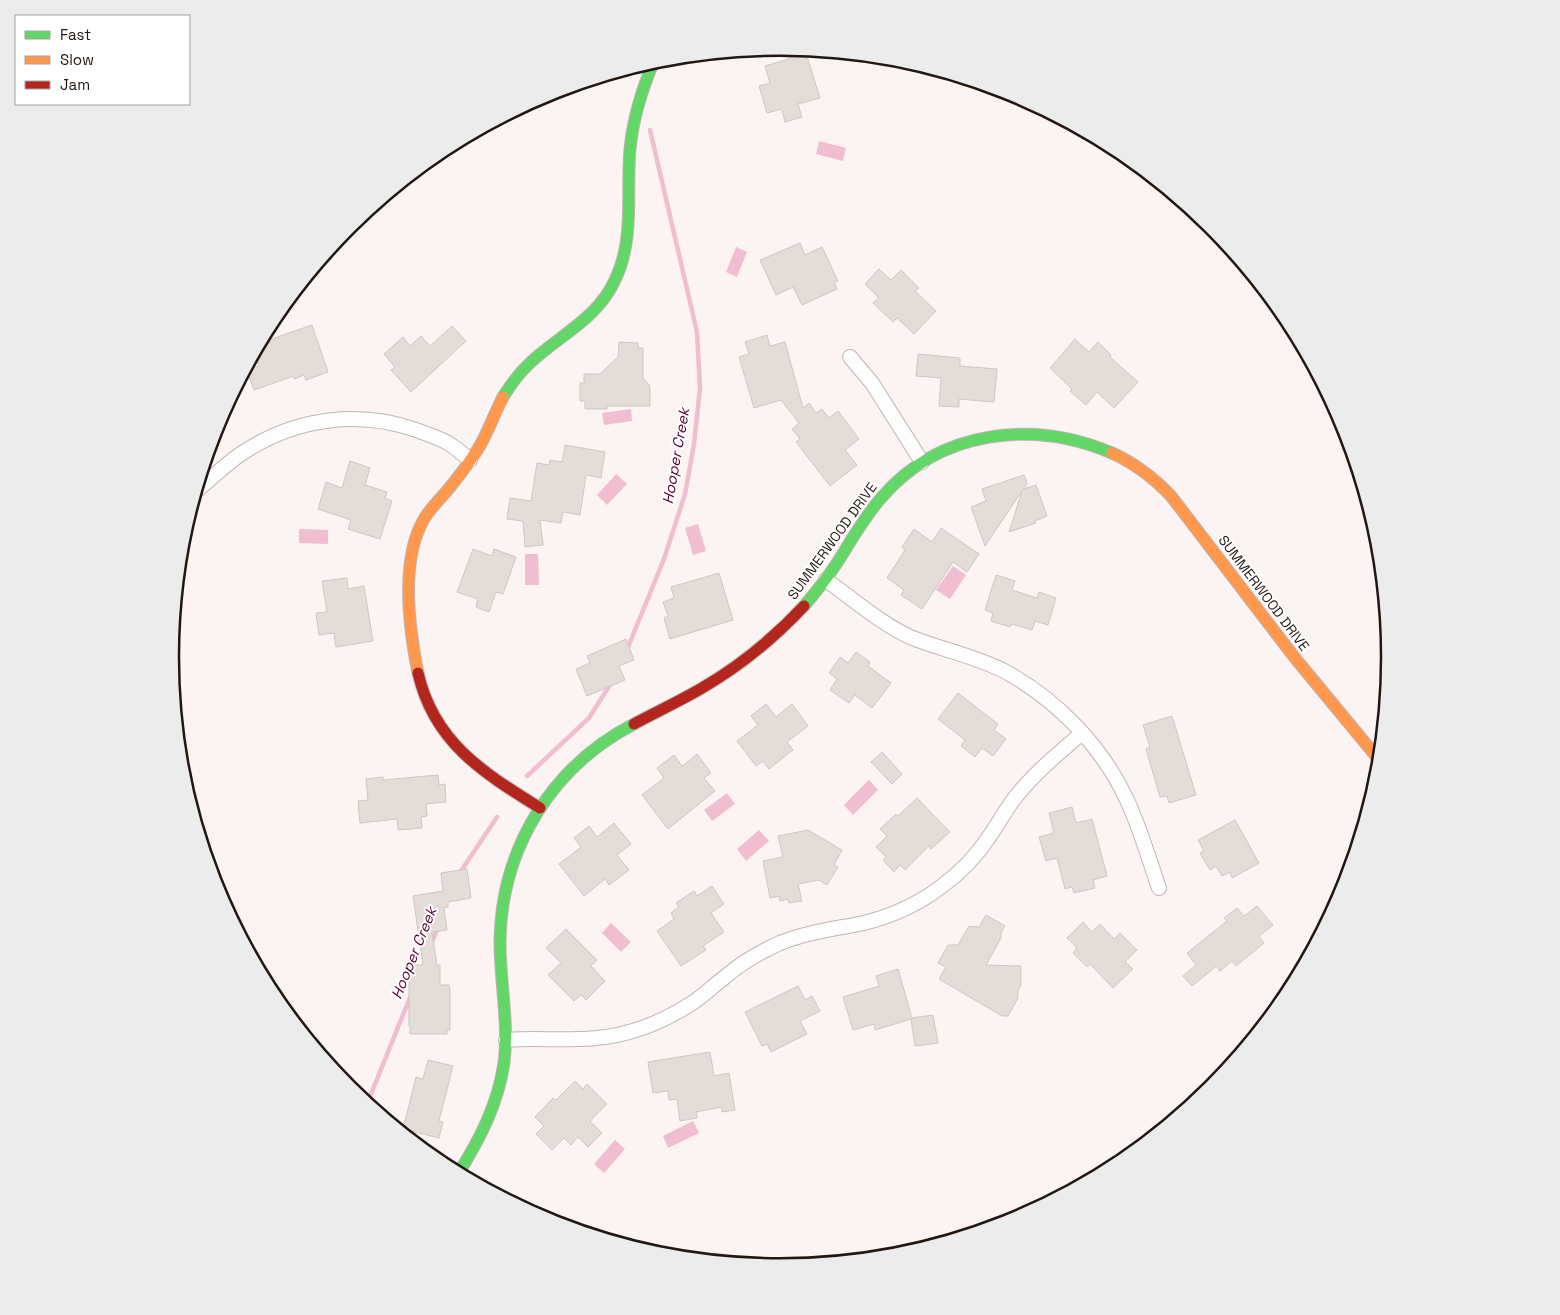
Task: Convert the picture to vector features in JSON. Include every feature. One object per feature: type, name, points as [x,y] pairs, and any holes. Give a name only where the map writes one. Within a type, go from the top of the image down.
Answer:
[{"type":"street","points":[[540,808],[490,776],[458,750],[431,711],[415,665],[409,589],[410,562],[417,535],[430,510],[445,493],[484,439],[499,405],[516,378],[535,357],[590,316],[615,281],[626,251],[628,237],[630,205],[629,163],[633,124],[650,71]]},
{"type":"street","points":[[850,357],[872,383],[922,462]]},
{"type":"street","points":[[205,483],[234,458],[261,442],[293,428],[333,419],[390,422],[449,444],[470,460]]},
{"type":"street","name":"SUMMERWOOD DRIVE","points":[[462,1167],[480,1139],[498,1092],[506,1040],[499,937],[501,910],[514,858],[540,808],[566,776],[602,743],[625,728],[714,682],[765,644],[808,602],[826,580],[868,513],[882,495],[922,462],[943,451],[986,437],[1011,433],[1036,433],[1080,440],[1121,456],[1137,467],[1167,491],[1336,711],[1373,753]]},
{"type":"street","points":[[826,580],[896,630],[989,664],[1022,682],[1060,711],[1082,733],[1099,754],[1126,798],[1159,888]]},
{"type":"street","points":[[506,1040],[603,1038],[648,1026],[690,1005],[742,964],[779,944],[822,930],[884,917],[924,898],[960,872],[989,838],[1015,798],[1028,783],[1082,733]]},
{"type":"shaded area","points":[[819,141],[846,148],[843,161],[816,154]]},
{"type":"shaded area","points":[[736,247],[747,252],[737,277],[726,272]]},
{"type":"shaded area","points":[[631,409],[632,421],[604,425],[602,413]]},
{"type":"shaded area","points":[[616,474],[627,484],[607,505],[597,495]]},
{"type":"shaded area","points":[[698,524],[706,551],[693,555],[685,528]]},
{"type":"shaded area","points":[[299,529],[328,530],[328,544],[299,543]]},
{"type":"shaded area","points":[[525,554],[538,554],[539,585],[525,585]]},
{"type":"shaded area","points":[[953,566],[966,575],[950,599],[936,590]]},
{"type":"shaded area","points":[[869,780],[878,790],[853,815],[844,805]]},
{"type":"shaded area","points":[[727,793],[735,804],[712,821],[704,810]]},
{"type":"shaded area","points":[[759,830],[769,841],[746,861],[737,849]]},
{"type":"shaded area","points":[[611,923],[631,942],[621,952],[602,933]]},
{"type":"shaded area","points":[[693,1121],[699,1133],[668,1148],[663,1136]]},
{"type":"shaded area","points":[[615,1140],[625,1149],[604,1173],[594,1164]]},
{"type":"building","points":[[788,56],[807,57],[820,98],[798,104],[802,117],[785,122],[782,109],[767,113],[759,86],[770,83],[765,66],[789,59]]},
{"type":"building","points":[[800,243],[805,255],[822,247],[838,281],[834,282],[837,289],[802,305],[793,287],[776,295],[760,260]]},
{"type":"building","points":[[879,269],[891,280],[901,270],[919,288],[915,291],[936,311],[914,334],[897,318],[893,322],[873,303],[879,298],[865,284]]},
{"type":"building","points":[[312,325],[328,372],[306,380],[304,375],[294,379],[294,376],[254,390],[249,376],[253,368],[259,366],[257,361],[270,340]]},
{"type":"building","points":[[452,326],[466,341],[411,392],[391,370],[395,367],[384,354],[403,337],[410,346],[421,336],[430,346]]},
{"type":"building","points":[[767,335],[770,346],[785,342],[803,408],[809,403],[816,413],[822,409],[829,418],[838,411],[859,439],[845,450],[857,465],[830,486],[796,442],[800,439],[792,429],[799,423],[781,400],[754,408],[739,357],[749,354],[745,342]]},
{"type":"building","points":[[1075,339],[1089,352],[1098,342],[1111,355],[1110,357],[1138,382],[1114,408],[1097,392],[1086,405],[1070,391],[1072,389],[1050,368]]},
{"type":"building","points":[[619,342],[638,343],[638,348],[643,348],[643,378],[650,386],[650,406],[607,406],[607,409],[585,409],[585,401],[580,401],[580,383],[584,383],[584,374],[600,374],[618,357]]},
{"type":"building","points":[[918,354],[960,358],[960,366],[997,369],[994,402],[959,399],[959,407],[939,406],[941,378],[916,376]]},
{"type":"building","points":[[565,445],[605,452],[601,478],[586,475],[580,515],[563,512],[561,523],[540,520],[543,545],[525,547],[523,521],[507,519],[510,498],[531,501],[537,463],[549,465],[550,460],[562,462]]},
{"type":"building","points":[[350,461],[370,468],[365,485],[387,492],[385,498],[392,501],[380,539],[348,529],[351,520],[318,509],[326,482],[342,488]]},
{"type":"building","points":[[1024,475],[1027,483],[1023,489],[1036,485],[1047,516],[1035,521],[1036,523],[1009,532],[1022,491],[985,546],[971,507],[986,501],[982,489]]},
{"type":"building","points":[[941,528],[979,554],[967,572],[953,562],[922,609],[901,595],[904,590],[887,578],[905,550],[902,547],[914,529],[932,542]]},
{"type":"building","points":[[473,549],[492,556],[494,549],[516,557],[503,594],[496,592],[489,612],[476,607],[478,599],[457,592]]},
{"type":"building","points":[[719,573],[733,620],[670,639],[664,618],[668,616],[663,602],[674,598],[671,587]]},
{"type":"building","points":[[996,575],[1015,581],[1012,590],[1037,598],[1039,592],[1056,598],[1048,625],[1035,621],[1032,630],[1012,624],[1010,627],[991,621],[993,613],[985,610]]},
{"type":"building","points":[[347,578],[348,589],[364,586],[373,641],[336,647],[334,633],[319,635],[316,613],[327,612],[322,581]]},
{"type":"building","points":[[626,639],[634,660],[619,666],[625,680],[587,696],[576,669],[590,663],[587,656]]},
{"type":"building","points":[[856,652],[870,662],[868,666],[891,683],[872,708],[855,695],[849,703],[830,690],[837,679],[829,673],[840,657],[848,663]]},
{"type":"building","points":[[958,693],[998,724],[994,730],[1006,739],[993,756],[982,748],[975,757],[961,746],[965,740],[938,719]]},
{"type":"building","points":[[766,704],[776,717],[792,704],[808,726],[787,742],[793,750],[769,769],[763,761],[756,766],[737,741],[758,725],[751,716]]},
{"type":"building","points":[[1172,716],[1196,795],[1169,803],[1167,796],[1160,797],[1146,749],[1150,747],[1143,725]]},
{"type":"building","points":[[882,752],[902,774],[892,784],[871,762]]},
{"type":"building","points":[[697,754],[711,773],[704,778],[715,791],[668,829],[642,795],[664,778],[657,768],[674,755],[682,766]]},
{"type":"building","points":[[438,775],[439,785],[445,784],[446,802],[426,804],[427,816],[421,817],[422,828],[398,830],[397,819],[360,823],[358,801],[368,800],[366,779],[383,777],[383,780]]},
{"type":"building","points":[[917,798],[950,832],[931,849],[929,846],[905,870],[900,865],[894,872],[883,860],[886,857],[876,847],[887,836],[880,829],[896,814],[898,816]]},
{"type":"building","points":[[1072,807],[1076,823],[1092,819],[1107,876],[1093,880],[1095,888],[1074,893],[1072,887],[1065,889],[1057,858],[1046,861],[1039,837],[1054,833],[1049,813]]},
{"type":"building","points":[[1235,820],[1259,863],[1232,878],[1230,872],[1222,876],[1216,866],[1210,870],[1200,853],[1204,851],[1198,840]]},
{"type":"building","points":[[614,823],[631,844],[617,855],[629,870],[609,885],[605,879],[584,896],[559,864],[581,847],[574,838],[589,826],[597,837]]},
{"type":"building","points":[[808,830],[842,850],[834,865],[838,867],[827,885],[819,880],[798,884],[802,901],[789,903],[788,899],[780,901],[779,896],[770,898],[763,861],[783,857],[778,836]]},
{"type":"building","points":[[467,869],[471,898],[448,902],[448,907],[444,908],[447,930],[432,932],[437,965],[440,965],[440,985],[449,985],[450,990],[450,1030],[447,1030],[447,1034],[410,1034],[409,965],[423,965],[413,896],[443,891],[441,873]]},
{"type":"building","points":[[712,886],[724,904],[711,913],[724,932],[703,946],[706,950],[681,966],[657,931],[674,919],[671,913],[679,907],[676,903],[694,891],[697,896]]},
{"type":"building","points":[[1257,906],[1273,925],[1259,936],[1264,943],[1236,966],[1232,961],[1220,971],[1217,966],[1192,986],[1183,976],[1196,965],[1187,953],[1227,921],[1224,918],[1237,908],[1244,916]]},
{"type":"building","points":[[986,915],[1005,926],[1001,933],[1001,938],[986,965],[1021,966],[1021,985],[1018,991],[1018,998],[1008,1016],[1002,1016],[939,979],[946,967],[938,963],[948,945],[958,945],[969,926],[979,927]]},
{"type":"building","points":[[1083,922],[1092,932],[1100,924],[1114,939],[1120,933],[1137,950],[1125,962],[1133,969],[1113,988],[1090,964],[1087,967],[1073,953],[1077,948],[1067,938]]},
{"type":"building","points":[[566,929],[597,960],[591,966],[605,981],[586,1000],[581,995],[574,1001],[548,975],[561,963],[546,948]]},
{"type":"building","points":[[898,969],[912,1018],[933,1015],[938,1043],[915,1046],[911,1019],[875,1030],[874,1024],[853,1030],[843,997],[879,986],[876,976]]},
{"type":"building","points":[[798,986],[805,1000],[812,996],[820,1011],[800,1021],[807,1034],[771,1052],[767,1044],[762,1046],[745,1012]]},
{"type":"building","points":[[710,1052],[714,1076],[729,1073],[735,1110],[722,1112],[722,1107],[696,1112],[697,1118],[680,1121],[677,1099],[669,1100],[668,1091],[653,1093],[648,1062]]},
{"type":"building","points":[[428,1060],[453,1066],[439,1121],[443,1122],[439,1138],[408,1130],[404,1126],[416,1077],[423,1079]]},
{"type":"building","points":[[575,1081],[583,1089],[587,1084],[607,1104],[590,1121],[602,1133],[588,1147],[578,1137],[571,1145],[564,1138],[552,1150],[536,1134],[544,1126],[535,1117],[553,1098],[556,1100]]},
{"type":"waterway","name":"Hooper Creek","points":[[626,652],[664,559],[685,494],[694,444],[700,388],[697,332],[650,130]]},
{"type":"waterway","name":"Hooper Creek","points":[[527,776],[589,718],[611,683]]},
{"type":"waterway","name":"Hooper Creek","points":[[459,874],[497,817]]},
{"type":"waterway","name":"Hooper Creek","points":[[431,944],[438,928]]},
{"type":"waterway","name":"Hooper Creek","points":[[370,1097],[411,995]]},
{"type":"traffic: fast","points":[[503,397],[527,366],[589,316],[608,293],[615,280],[621,264],[627,232],[629,166],[633,126],[650,71]]},
{"type":"traffic: fast","points":[[804,606],[837,563],[875,505],[905,474],[931,457],[959,445],[989,437],[1020,434],[1051,436],[1082,442],[1112,453]]},
{"type":"traffic: fast","points":[[462,1167],[474,1148],[493,1107],[504,1063],[505,1018],[500,942],[503,908],[510,875],[521,843],[536,814],[555,787],[578,763],[604,742],[634,724]]},
{"type":"traffic: slow","points":[[418,673],[412,636],[409,594],[409,574],[416,536],[426,515],[454,482],[478,449],[503,397]]},
{"type":"traffic: slow","points":[[1112,453],[1128,461],[1158,483],[1171,496],[1295,658],[1373,753]]},
{"type":"traffic: jam","points":[[634,724],[694,693],[743,661],[769,640],[804,606]]},
{"type":"traffic: jam","points":[[418,673],[436,719],[464,754],[500,782],[540,808]]}]
